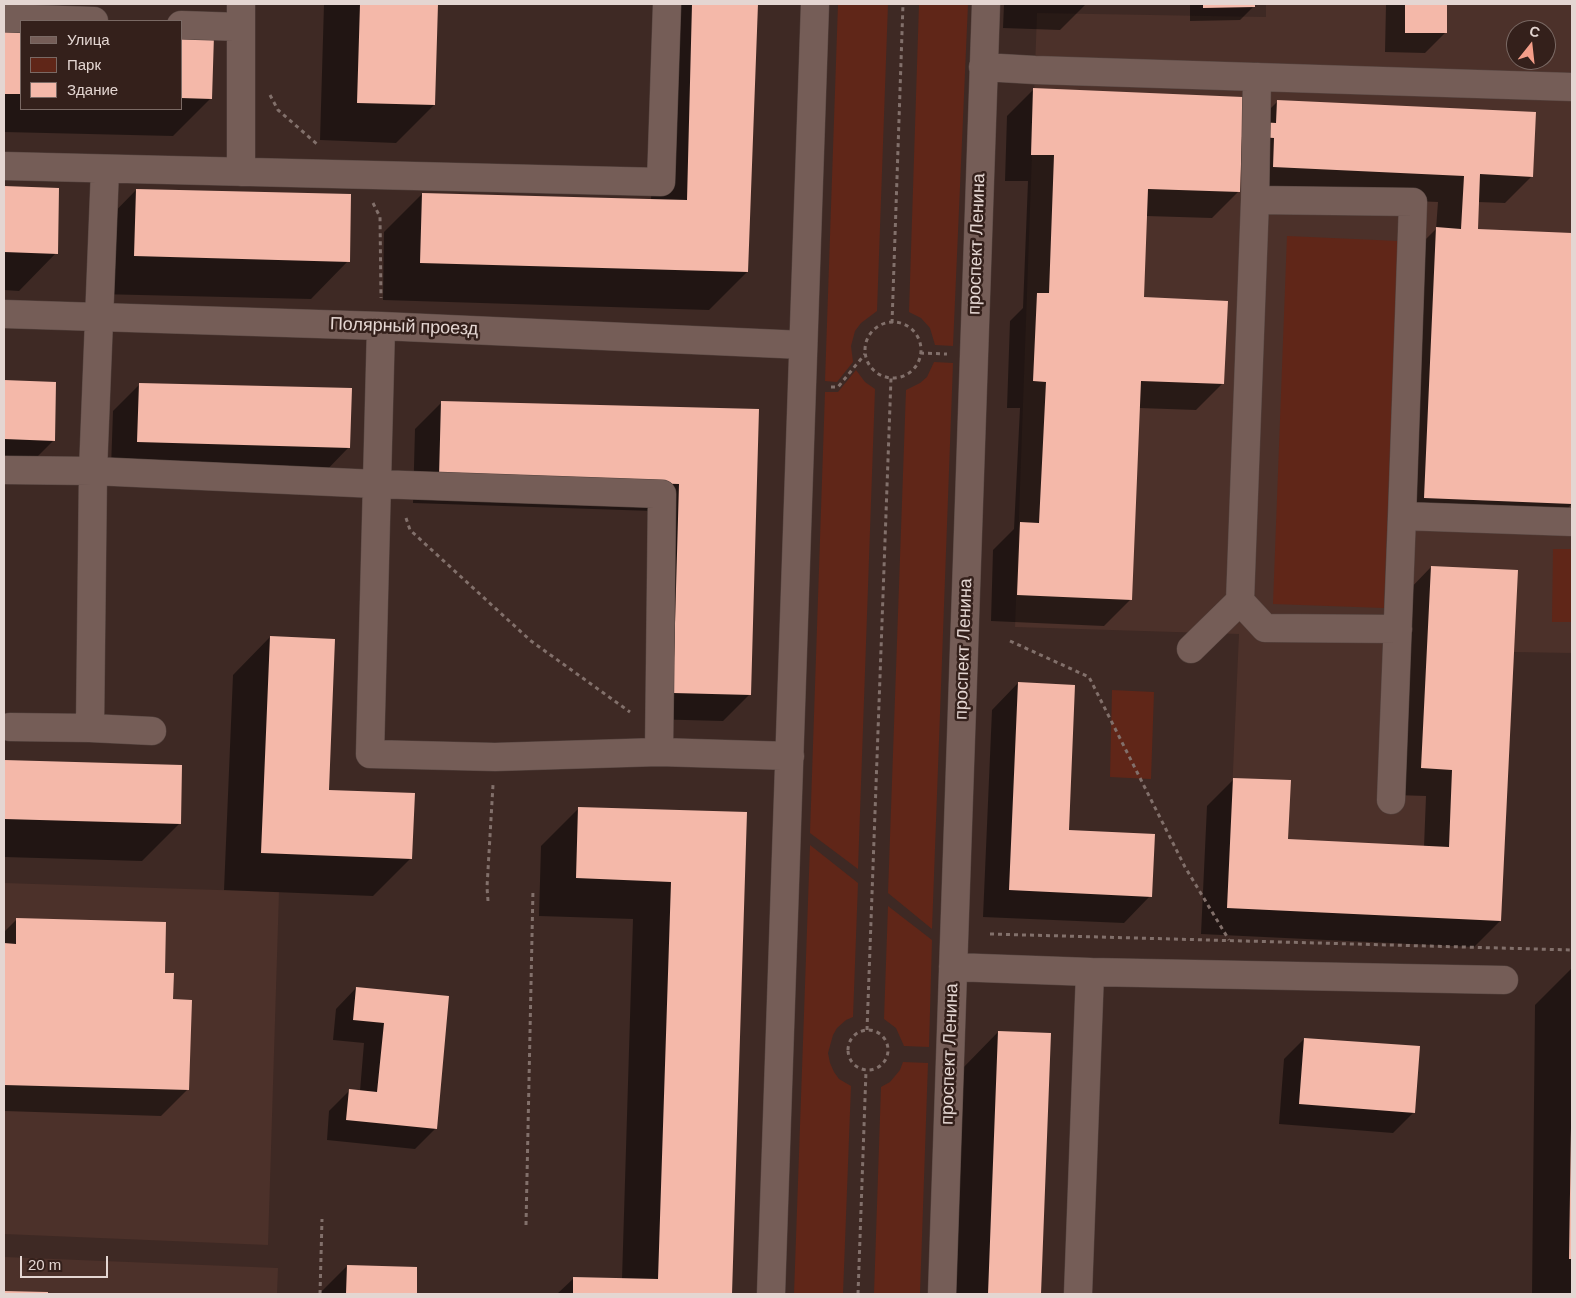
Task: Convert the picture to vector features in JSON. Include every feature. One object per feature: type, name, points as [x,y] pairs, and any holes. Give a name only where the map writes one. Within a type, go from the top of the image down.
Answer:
[{"type":"street","points":[[4,166],[661,182],[667,4]]},
{"type":"street","points":[[772,1294],[816,4]]},
{"type":"street","name":"проспект Ленина","points":[[942,1294],[986,4]]},
{"type":"street","points":[[182,25],[241,15],[241,172]]},
{"type":"street","points":[[4,18],[64,20]]},
{"type":"street","points":[[983,67],[1572,87]]},
{"type":"street","points":[[1191,649],[1240,601],[1255,200],[1257,77]]},
{"type":"street","points":[[90,728],[93,471],[105,169]]},
{"type":"street","points":[[1255,200],[1413,202],[1391,800]]},
{"type":"street","name":"Полярный проезд","points":[[4,314],[381,326],[803,345]]},
{"type":"street","points":[[381,326],[386,484],[370,754],[495,757],[659,744],[790,756]]},
{"type":"street","points":[[4,470],[93,471],[662,494],[659,744]]},
{"type":"street","points":[[1402,516],[1572,522]]},
{"type":"street","points":[[1240,601],[1265,628],[1398,629]]},
{"type":"street","points":[[10,727],[152,731]]},
{"type":"street","points":[[953,967],[1090,972],[1504,980]]},
{"type":"street","points":[[1078,1294],[1090,972]]},
{"type":"path","points":[[892,323],[903,4]]},
{"type":"path","points":[[278,110],[323,149]]},
{"type":"path","points":[[359,175],[380,217],[381,326]]},
{"type":"path","points":[[892,323],[910,328],[919,340],[921,347],[920,357],[913,369],[903,376],[891,378],[877,374],[871,368],[865,354],[865,347],[870,334],[882,325],[892,323]]},
{"type":"path","points":[[838,387],[865,354]]},
{"type":"path","points":[[867,1030],[891,378]]},
{"type":"path","points":[[386,484],[410,530],[531,641],[647,724],[659,744]]},
{"type":"path","points":[[1010,642],[1089,677],[1185,867],[1229,940]]},
{"type":"path","points":[[488,901],[487,887],[495,757]]},
{"type":"path","points":[[526,1226],[533,889]]},
{"type":"path","points":[[990,934],[1572,950]]},
{"type":"path","points":[[867,1030],[881,1035],[888,1052],[883,1064],[873,1070],[866,1071],[854,1065],[849,1059],[847,1047],[854,1036],[861,1031],[867,1030]]},
{"type":"path","points":[[858,1294],[866,1071]]},
{"type":"path","points":[[320,1294],[322,1219]]},
{"type":"shaded area","points":[[1266,4],[1572,4],[1572,653],[1514,652],[1501,921],[1227,908],[1239,634],[1015,627],[1037,13],[1266,17]]},
{"type":"shaded area","points":[[4,883],[279,892],[268,1245],[4,1234]]},
{"type":"shaded area","points":[[4,1257],[278,1268],[277,1294],[4,1294]]},
{"type":"green space","points":[[838,4],[888,4],[877,311],[861,323],[855,331],[851,346],[853,362],[837,382],[825,381]]},
{"type":"green space","points":[[919,4],[968,4],[953,346],[935,345],[930,328],[921,318],[909,312]]},
{"type":"green space","points":[[1287,236],[1398,241],[1384,608],[1273,604]]},
{"type":"green space","points":[[934,362],[953,363],[932,929],[888,893],[906,390],[927,377]]},
{"type":"green space","points":[[856,370],[865,382],[875,389],[858,869],[810,833],[825,392],[838,392]]},
{"type":"green space","points":[[1553,549],[1572,549],[1572,622],[1552,622]]},
{"type":"green space","points":[[1112,690],[1154,692],[1151,779],[1110,777]]},
{"type":"green space","points":[[810,845],[858,883],[853,1017],[837,1028],[828,1053],[834,1072],[839,1079],[851,1086],[843,1294],[794,1294]]},
{"type":"green space","points":[[888,906],[932,940],[929,1047],[904,1046],[896,1028],[884,1019]]},
{"type":"green space","points":[[903,1062],[928,1063],[920,1294],[874,1294],[881,1087],[890,1082],[900,1070]]},
{"type":"building","points":[[360,4],[438,4],[435,105],[357,103]]},
{"type":"building","points":[[692,4],[758,4],[748,272],[420,263],[422,193],[687,200]]},
{"type":"building","points":[[1203,4],[1255,4],[1255,7],[1203,8]]},
{"type":"building","points":[[1405,4],[1447,4],[1447,33],[1405,33]]},
{"type":"building","points":[[4,30],[20,30],[20,94],[4,94]]},
{"type":"building","points":[[182,34],[214,35],[212,99],[182,98]]},
{"type":"building","points":[[1033,88],[1243,97],[1242,121],[1276,123],[1277,100],[1536,112],[1533,177],[1480,174],[1478,229],[1572,233],[1572,504],[1424,498],[1436,227],[1461,229],[1464,176],[1273,167],[1274,138],[1242,136],[1240,192],[1148,189],[1144,297],[1228,301],[1224,384],[1141,381],[1132,600],[1017,595],[1020,522],[1039,523],[1046,382],[1033,381],[1037,293],[1049,293],[1054,155],[1031,155]]},
{"type":"building","points":[[4,186],[59,188],[58,254],[4,252]]},
{"type":"building","points":[[136,189],[351,194],[350,262],[134,256]]},
{"type":"building","points":[[4,380],[56,382],[55,441],[4,439]]},
{"type":"building","points":[[139,383],[352,388],[350,448],[137,442]]},
{"type":"building","points":[[441,401],[759,409],[751,695],[673,693],[679,484],[439,477]]},
{"type":"building","points":[[1431,566],[1518,570],[1501,921],[1227,908],[1233,778],[1291,780],[1288,839],[1449,847],[1452,770],[1421,768]]},
{"type":"building","points":[[270,636],[335,639],[329,790],[415,793],[412,859],[261,853]]},
{"type":"building","points":[[1018,682],[1075,685],[1069,830],[1155,834],[1152,897],[1009,890]]},
{"type":"building","points":[[4,760],[182,765],[181,824],[4,819]]},
{"type":"building","points":[[578,807],[747,812],[732,1294],[573,1294],[573,1277],[658,1279],[671,882],[576,878]]},
{"type":"building","points":[[16,918],[166,922],[165,973],[174,973],[173,999],[192,1000],[189,1090],[4,1085],[4,943],[16,944]]},
{"type":"building","points":[[356,987],[449,996],[437,1129],[346,1120],[349,1089],[377,1092],[384,1023],[353,1020]]},
{"type":"building","points":[[998,1031],[1051,1033],[1041,1294],[988,1294]]},
{"type":"building","points":[[1304,1038],[1420,1046],[1415,1113],[1299,1104]]},
{"type":"building","points":[[1571,1128],[1572,1259],[1569,1259]]},
{"type":"building","points":[[347,1265],[417,1267],[417,1294],[346,1294]]},
{"type":"building","points":[[4,1291],[48,1292],[48,1294],[4,1294]]}]
